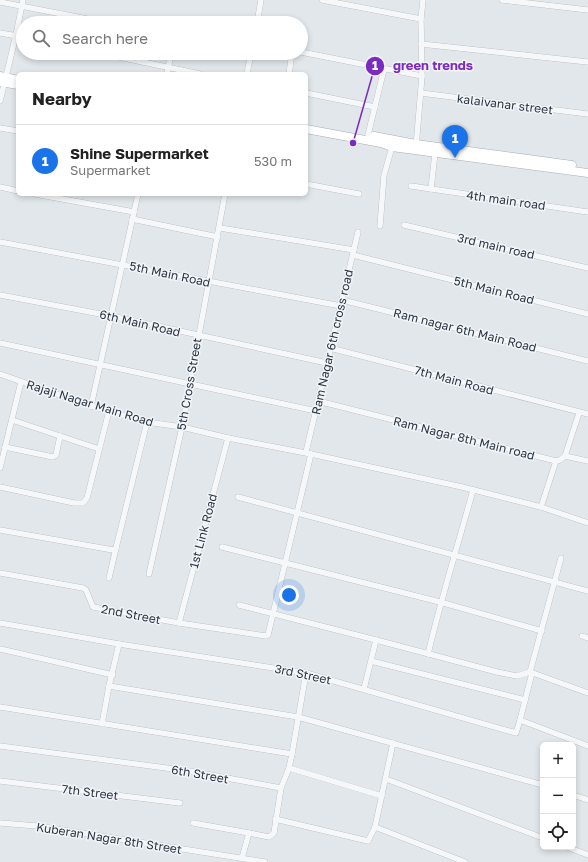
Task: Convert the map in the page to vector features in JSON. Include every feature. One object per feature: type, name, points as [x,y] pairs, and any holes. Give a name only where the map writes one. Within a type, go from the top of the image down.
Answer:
[{"type":"main road","points":[[3,80],[16,80]]},
{"type":"main road","points":[[3,80],[16,85]]},
{"type":"main road","points":[[308,123],[368,135],[435,153],[588,173]]},
{"type":"main road","points":[[308,129],[392,147],[416,147],[588,168]]},
{"type":"street","points":[[258,16],[261,0]]},
{"type":"street","points":[[322,0],[421,19]]},
{"type":"street","points":[[416,147],[422,76],[421,19],[423,0]]},
{"type":"street","points":[[502,0],[588,10]]},
{"type":"street","points":[[0,2],[22,3],[78,16]]},
{"type":"street","points":[[20,16],[22,3]]},
{"type":"street","points":[[0,33],[16,35],[3,80],[0,101]]},
{"type":"street","points":[[421,44],[588,62]]},
{"type":"street","points":[[308,53],[422,76]]},
{"type":"street","points":[[132,60],[189,72]]},
{"type":"street","points":[[167,72],[170,60]]},
{"type":"street","points":[[247,72],[250,60]]},
{"type":"street","points":[[289,72],[291,60]]},
{"type":"street","points":[[368,135],[384,69]]},
{"type":"street","points":[[308,93],[375,107]]},
{"type":"street","name":"kalaivanar street","points":[[421,93],[588,114]]},
{"type":"street","points":[[0,128],[16,131]]},
{"type":"street","points":[[380,226],[384,175],[392,147]]},
{"type":"street","points":[[431,189],[435,153]]},
{"type":"street","points":[[308,184],[359,194]]},
{"type":"street","name":"4th main road","points":[[411,186],[588,212]]},
{"type":"street","points":[[0,187],[16,191]]},
{"type":"street","points":[[46,196],[134,212]]},
{"type":"street","points":[[91,406],[138,196]]},
{"type":"street","name":"5th Cross Street","points":[[149,574],[182,427],[225,196]]},
{"type":"street","points":[[132,220],[218,237]]},
{"type":"street","name":"3rd main road","points":[[404,225],[588,268]]},
{"type":"street","name":"5th Main Road","points":[[220,228],[353,253],[588,314]]},
{"type":"street","name":"Ram Nagar 6th cross road","points":[[179,624],[263,637],[268,635],[297,512],[318,401],[358,232]]},
{"type":"street","name":"5th Main Road","points":[[0,242],[123,264],[210,282],[341,303]]},
{"type":"street","name":"6th Main Road","points":[[0,295],[111,316],[198,336],[327,362]]},
{"type":"street","name":"Ram nagar 6th Main Road","points":[[341,303],[588,361]]},
{"type":"street","points":[[0,344],[190,383],[316,411]]},
{"type":"street","name":"7th Main Road","points":[[330,348],[588,414]]},
{"type":"street","name":"Rajaji Nagar Main Road","points":[[0,374],[91,406],[147,422],[182,427],[228,438],[309,453],[473,490],[541,507],[588,523]]},
{"type":"street","points":[[0,468],[21,382]]},
{"type":"street","name":"Ram Nagar 8th Main road","points":[[318,401],[556,461]]},
{"type":"street","points":[[0,487],[74,503],[83,503],[87,498],[109,411]]},
{"type":"street","points":[[541,507],[556,461],[565,456],[579,412]]},
{"type":"street","points":[[12,420],[99,449]]},
{"type":"street","points":[[108,578],[147,422]]},
{"type":"street","points":[[5,447],[53,457],[56,455],[60,436]]},
{"type":"street","name":"1st Link Road","points":[[179,624],[228,438]]},
{"type":"street","points":[[565,456],[588,461]]},
{"type":"street","points":[[428,654],[440,602],[456,555],[473,490]]},
{"type":"street","points":[[238,497],[588,591]]},
{"type":"street","points":[[0,530],[113,550],[116,548]]},
{"type":"street","points":[[222,547],[440,602],[542,631]]},
{"type":"street","points":[[561,558],[556,583],[542,631],[520,720],[588,746]]},
{"type":"street","name":"2nd Street","points":[[0,573],[83,588],[86,590],[93,607],[179,624]]},
{"type":"street","points":[[239,605],[497,672],[516,676],[531,673],[588,693]]},
{"type":"street","name":"3rd Street","points":[[0,623],[119,644],[306,673],[516,733],[520,720]]},
{"type":"street","points":[[364,689],[376,640]]},
{"type":"street","points":[[102,724],[119,644]]},
{"type":"street","points":[[0,649],[113,675]]},
{"type":"street","points":[[371,661],[525,700]]},
{"type":"street","points":[[194,823],[269,837],[272,836],[281,788],[292,754],[306,673]]},
{"type":"street","points":[[109,686],[298,717],[540,784]]},
{"type":"street","points":[[0,706],[102,724],[292,754]]},
{"type":"street","points":[[275,819],[366,842],[370,838],[375,827],[393,743]]},
{"type":"street","name":"6th Street","points":[[0,746],[189,771],[281,788]]},
{"type":"street","points":[[288,768],[382,796]]},
{"type":"street","points":[[386,779],[540,837]]},
{"type":"street","name":"7th Street","points":[[0,781],[180,803]]},
{"type":"street","points":[[576,796],[588,800]]},
{"type":"street","name":"Kuberan Nagar 8th Street","points":[[0,823],[37,826],[264,862]]},
{"type":"street","points":[[375,827],[465,862]]},
{"type":"street","points":[[242,858],[249,833]]},
{"type":"street","points":[[575,850],[588,855]]},
{"type":"place","name":"green trends","points":[[353,143]]},
{"type":"place","name":"Shine Supermarket","points":[[455,158]]}]
